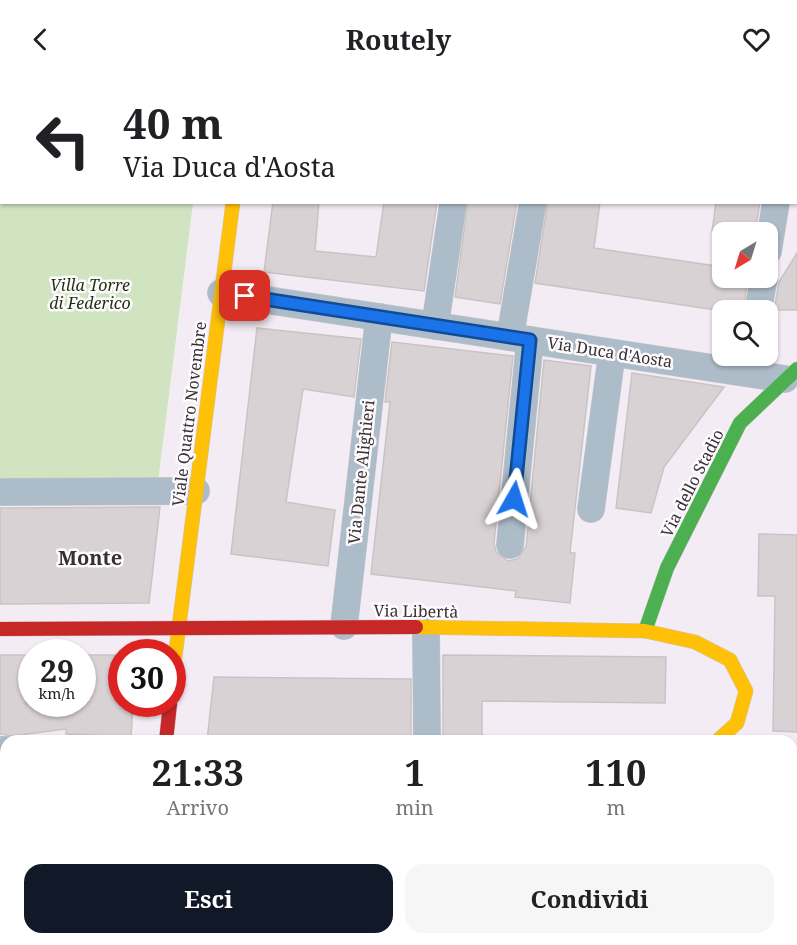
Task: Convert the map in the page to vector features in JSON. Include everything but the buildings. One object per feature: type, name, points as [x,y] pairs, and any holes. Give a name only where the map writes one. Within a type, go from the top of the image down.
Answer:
[{"type":"street","name":"Viale Quattro Novembre","points":[[177,639],[233,204]]},
{"type":"street","points":[[435,326],[453,204]]},
{"type":"street","points":[[510,545],[520,339],[533,204]]},
{"type":"street","points":[[773,222],[776,204]]},
{"type":"street","name":"Via Duca d'Aosta","points":[[221,293],[612,353],[712,361]]},
{"type":"street","name":"Via Dante Alighieri","points":[[344,626],[379,317]]},
{"type":"street","points":[[591,509],[612,353]]},
{"type":"street","name":"Via Duca d'Aosta","points":[[757,366],[791,374]]},
{"type":"street","name":"Via dello Stadio","points":[[645,631],[667,568],[740,423],[791,374]]},
{"type":"street","points":[[0,492],[196,491]]},
{"type":"street","name":"Via Libertà","points":[[0,628],[178,629],[344,626],[645,631],[694,642],[730,660],[746,691],[737,723],[724,735]]},
{"type":"street","points":[[426,628],[427,735]]},
{"type":"street","points":[[167,735],[169,717]]},
{"type":"green space","name":"Villa Torre di Federico","points":[[0,204],[193,204],[158,482],[0,481]]},
{"type":"traffic: fast","points":[[645,631],[667,568],[740,423],[797,369]]},
{"type":"traffic: slow","points":[[177,639],[233,204]]},
{"type":"traffic: slow","points":[[416,627],[645,631],[695,642],[730,660],[746,691],[737,723],[724,735]]},
{"type":"traffic: jam","points":[[0,629],[416,627]]},
{"type":"traffic: jam","points":[[167,735],[169,717]]},
{"type":"district","name":"Monte","points":[[90,557]]},
{"type":"route","points":[[245,296],[530,340],[514,499]]}]
